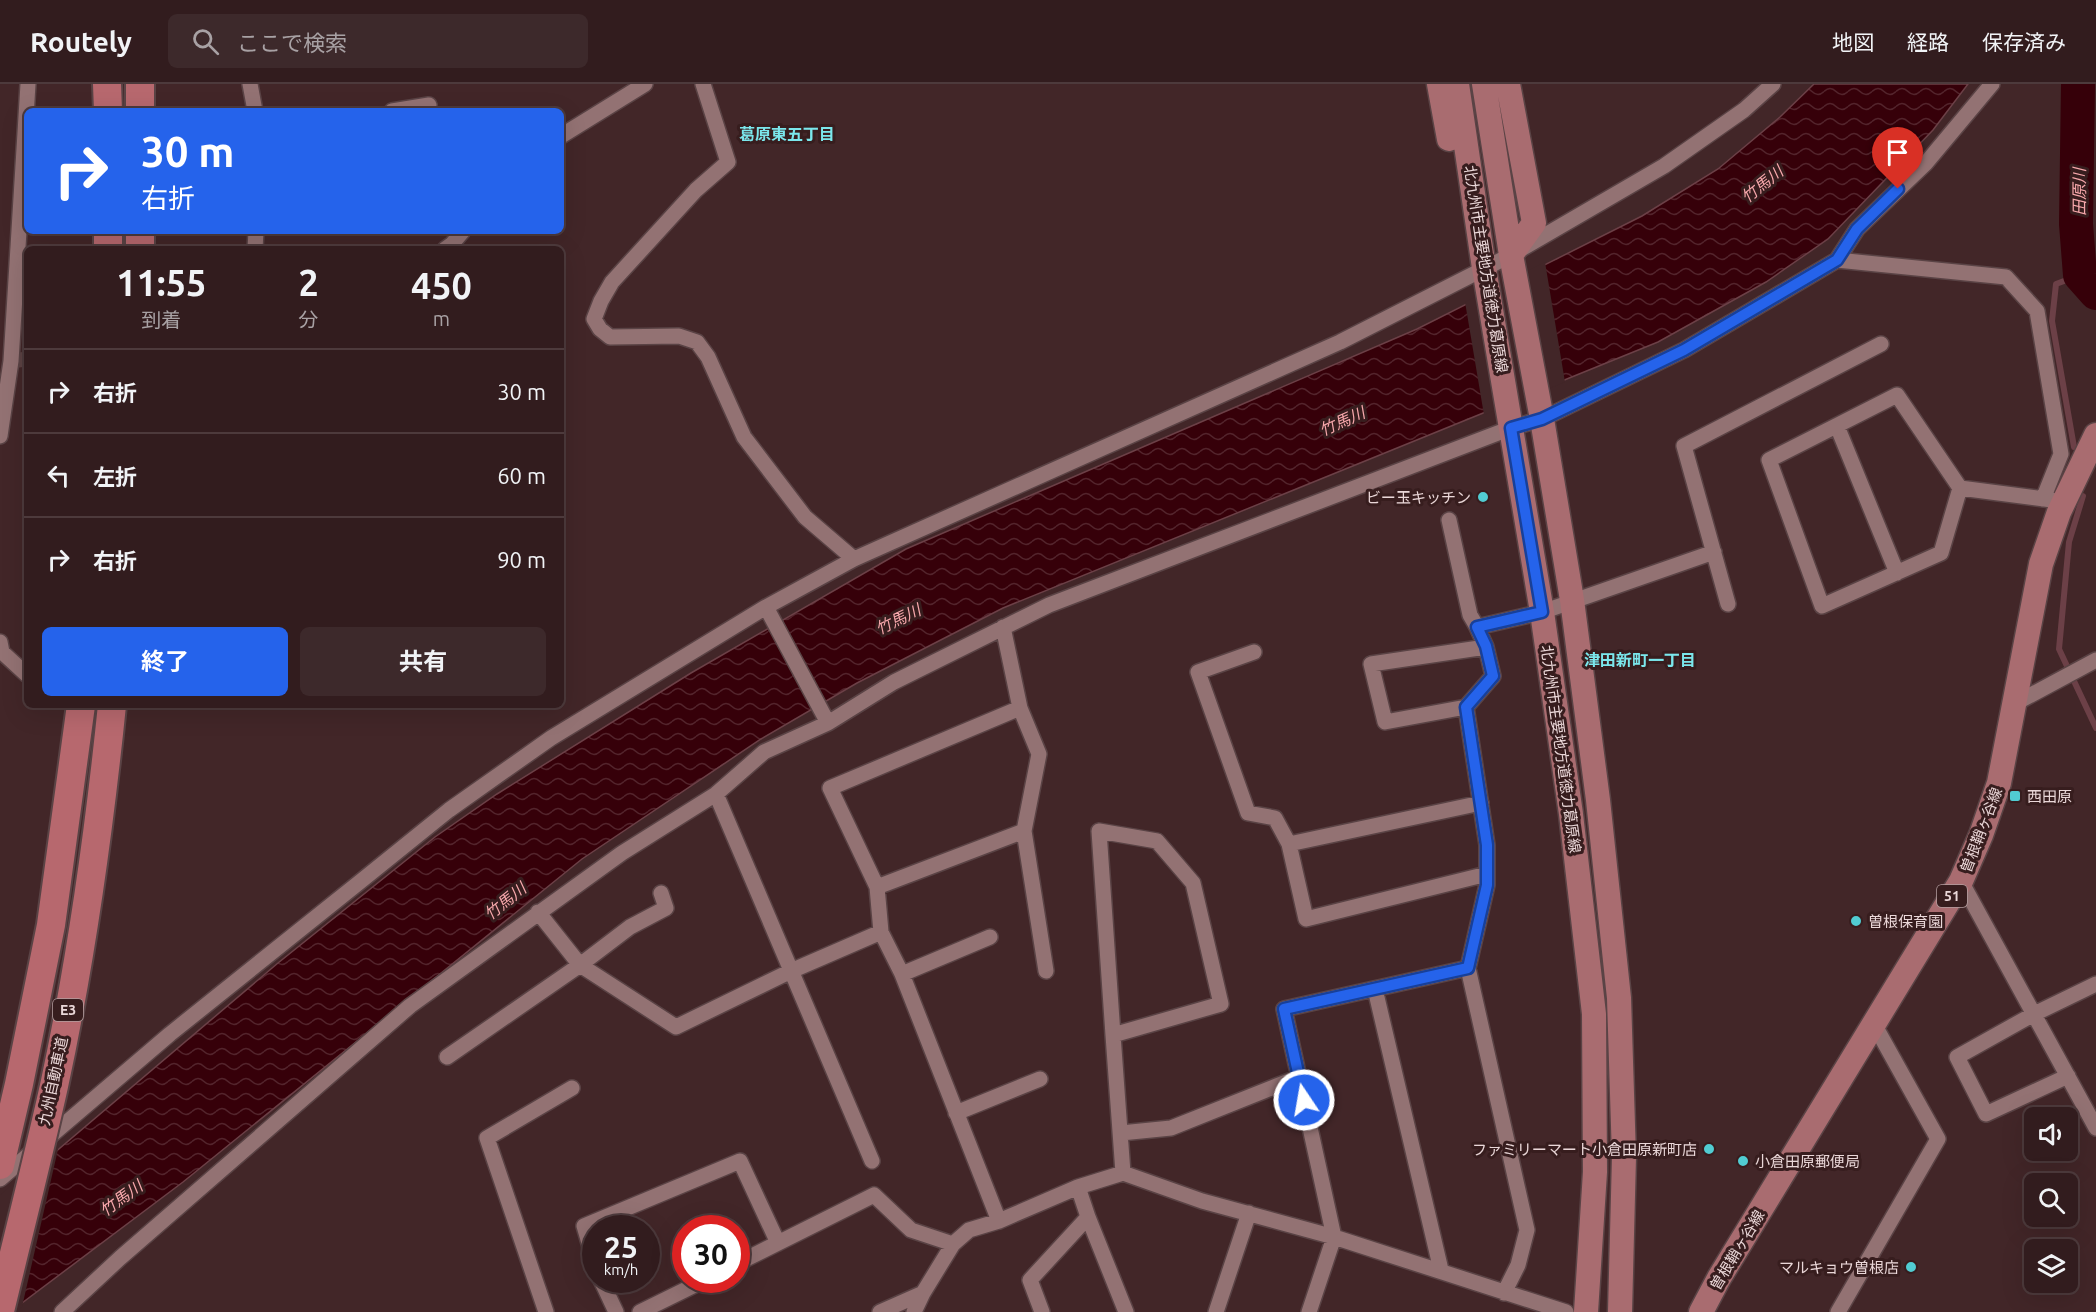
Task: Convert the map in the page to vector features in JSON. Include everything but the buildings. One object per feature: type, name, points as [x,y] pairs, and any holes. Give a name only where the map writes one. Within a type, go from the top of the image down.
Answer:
[{"type":"highway","points":[[107,84],[108,108]]},
{"type":"highway","points":[[140,84],[140,108]]},
{"type":"highway","name":"E3","points":[[0,1165],[51,925],[81,708]]},
{"type":"highway","name":"九州自動車道","points":[[0,1311],[56,1073],[82,932],[107,758],[112,708]]},
{"type":"main road","points":[[1439,84],[1465,222],[1486,276]]},
{"type":"main road","name":"北九州市主要地方道徳力葛原線","points":[[1457,84],[1486,276],[1542,612],[1571,814],[1594,1014],[1595,1172],[1586,1312]]},
{"type":"main road","name":"北九州市主要地方道徳力葛原線","points":[[1484,84],[1572,600],[1598,800],[1619,998],[1624,1157],[1620,1312]]},
{"type":"main road","points":[[1508,84],[1534,224],[1513,262]]},
{"type":"main road","name":"曽根鞘ヶ谷線","points":[[1701,1312],[1719,1278],[1960,881],[1981,835],[1999,783],[2053,500],[2096,435]]},
{"type":"street","points":[[26,108],[28,84]]},
{"type":"street","points":[[250,84],[254,108]]},
{"type":"street","points":[[564,134],[645,84]]},
{"type":"street","points":[[703,84],[728,162],[696,190],[612,282],[594,319],[600,329],[610,337],[679,336],[697,342],[708,357],[744,436],[805,517],[854,560]]},
{"type":"street","points":[[0,1179],[170,1034],[450,810],[551,738],[766,607],[854,560],[1341,342],[1513,262],[1664,166],[1744,110],[1773,84]]},
{"type":"street","points":[[62,1312],[129,1250],[410,1006],[622,853],[716,794],[764,752],[828,723],[894,682],[1060,601],[1510,420],[1541,412],[1684,350],[1837,260],[1857,229],[1926,163],[1992,84]]},
{"type":"street","points":[[410,108],[429,105]]},
{"type":"street","points":[[0,436],[24,134]]},
{"type":"street","points":[[448,246],[460,234]]},
{"type":"street","points":[[1837,260],[2006,277],[2037,311],[2061,454],[2053,500],[1960,488],[1897,395],[1769,460],[1822,606],[1941,553],[1960,488]]},
{"type":"street","points":[[1728,604],[1684,446],[1881,344]]},
{"type":"street","points":[[1836,426],[1897,573]]},
{"type":"street","points":[[1449,520],[1470,615],[1486,646],[1493,676],[1466,707],[1385,722],[1371,664],[1486,646]]},
{"type":"street","points":[[1477,627],[1542,612],[1714,552]]},
{"type":"street","points":[[766,607],[828,723]]},
{"type":"street","points":[[1003,627],[1020,708],[1039,754],[1024,831],[1046,971]]},
{"type":"street","points":[[0,642],[2,652],[24,672]]},
{"type":"street","points":[[1254,652],[1198,672],[1248,813],[1275,818],[1289,844],[1306,919],[1487,874]]},
{"type":"street","points":[[2016,703],[2096,660]]},
{"type":"street","points":[[1466,707],[1487,845],[1487,885],[1468,968],[1527,1230],[1518,1265],[1504,1293]]},
{"type":"street","points":[[999,1221],[902,974],[881,932],[877,887],[831,788],[1020,708]]},
{"type":"street","points":[[716,794],[872,1161]]},
{"type":"street","points":[[1289,844],[1481,803]]},
{"type":"street","points":[[877,887],[1024,831]]},
{"type":"street","points":[[1113,1035],[1221,1004],[1193,883],[1157,841],[1099,831],[1113,1035],[1123,1173]]},
{"type":"street","points":[[1960,881],[2096,1128]]},
{"type":"street","points":[[447,1056],[580,965],[630,927],[666,908],[661,893]]},
{"type":"street","points":[[538,912],[580,965],[676,1027],[791,971],[881,932]]},
{"type":"street","points":[[902,974],[990,937]]},
{"type":"street","points":[[1309,1312],[1334,1237],[1284,1009],[1468,968]]},
{"type":"street","points":[[2068,1076],[1986,1114],[1957,1057],[2034,1014],[2096,984]]},
{"type":"street","points":[[1375,989],[1441,1270]]},
{"type":"street","points":[[1838,1312],[1938,1139],[1874,1024]]},
{"type":"street","points":[[1120,1133],[1171,1128],[1299,1077]]},
{"type":"street","points":[[956,1113],[1040,1079]]},
{"type":"street","points":[[546,1312],[487,1138],[572,1088]]},
{"type":"street","points":[[610,1215],[740,1161],[778,1243]]},
{"type":"street","points":[[914,1312],[953,1244],[969,1230],[999,1221],[1078,1187],[1123,1173],[1202,1201],[1334,1237],[1566,1312]]},
{"type":"street","points":[[1078,1187],[1126,1312]]},
{"type":"street","points":[[750,1257],[874,1195],[911,1230],[953,1244]]},
{"type":"street","points":[[1216,1312],[1249,1213]]},
{"type":"street","points":[[1042,1312],[1030,1280],[1088,1217]]},
{"type":"street","points":[[607,1293],[616,1312]]},
{"type":"street","points":[[640,1312],[679,1293]]},
{"type":"street","points":[[880,1312],[923,1293]]},
{"type":"water","name":"竹馬川","points":[[1814,84],[1968,84],[1933,130],[1828,239],[1766,282],[1658,342],[1003,608],[857,683],[761,739],[582,859],[183,1182],[10,1312],[0,1199],[278,963],[435,837],[497,794],[691,673],[906,549],[1417,329],[1642,216],[1718,169],[1780,117]]},
{"type":"pier","points":[[1545,262],[1565,382],[1484,415],[1465,302]]},
{"type":"pier","points":[[59,1145],[22,1307],[15,1312],[0,1312],[0,1195]]},
{"type":"waterway","name":"田原川","points":[[2078,84],[2076,224],[2080,275],[2096,293]]},
{"type":"waterway","points":[[2074,447],[2052,321],[2056,284],[2080,275]]},
{"type":"waterway","points":[[2083,496],[2069,542],[2059,649],[2096,728]]},
{"type":"tunnel","points":[[11,361],[24,359]]},
{"type":"place","name":"ビー玉キッチン","points":[[1483,497]]},
{"type":"place","name":"西田原","points":[[2015,796]]},
{"type":"place","name":"曽根保育園","points":[[1856,921]]},
{"type":"place","name":"ファミリーマート小倉田原新町店","points":[[1709,1149]]},
{"type":"place","name":"小倉田原郵便局","points":[[1743,1161]]},
{"type":"place","name":"マルキョウ曽根店","points":[[1911,1267]]},
{"type":"district","name":"葛原東五丁目","points":[[787,134]]},
{"type":"district","name":"津田新町一丁目","points":[[1640,660]]},
{"type":"route","points":[[1304,1100],[1284,1009],[1468,968],[1487,885],[1487,845],[1466,707],[1493,676],[1486,646],[1477,627],[1542,612],[1511,428],[1542,419],[1684,350],[1837,260],[1857,229],[1898,189]]}]
